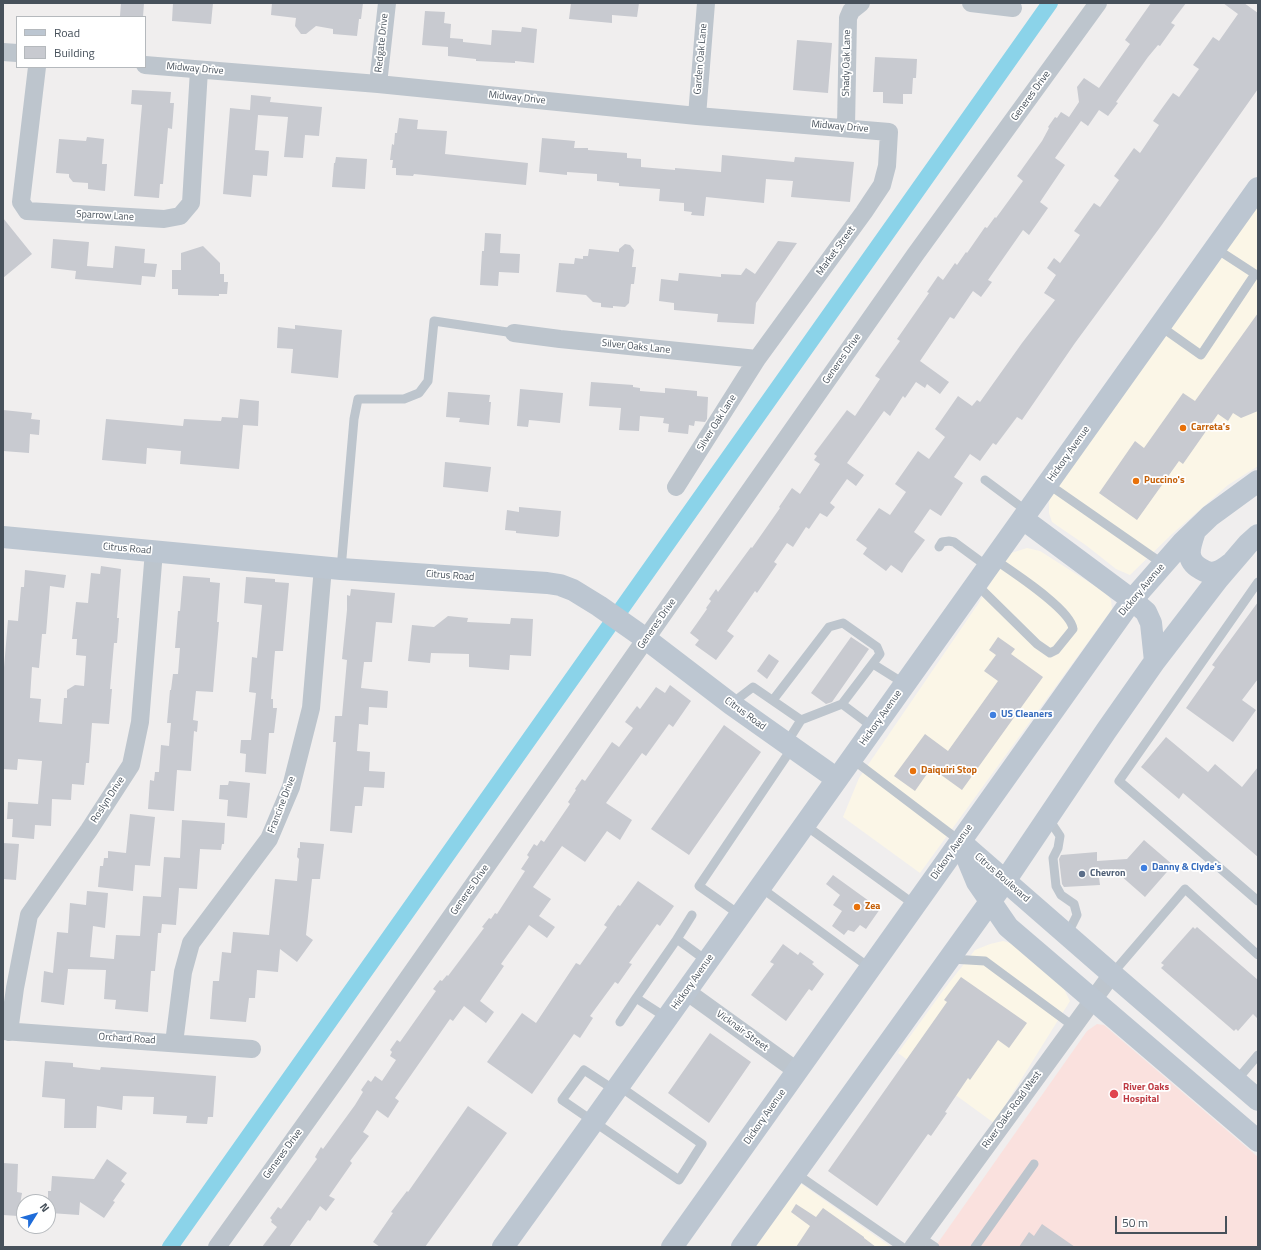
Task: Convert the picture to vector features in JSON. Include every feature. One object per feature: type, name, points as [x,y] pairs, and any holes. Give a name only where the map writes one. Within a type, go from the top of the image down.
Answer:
[{"type":"main road","name":"Hickory Avenue","points":[[503,1247],[1258,188]]},
{"type":"main road","name":"Dickory Avenue","points":[[672,1247],[1132,600],[1210,516],[1258,481]]},
{"type":"main road","points":[[1025,516],[1146,612],[1151,623],[1155,661]]},
{"type":"main road","points":[[1195,531],[1190,545],[1190,557],[1196,566],[1206,572],[1216,573],[1230,564]]},
{"type":"main road","points":[[742,1247],[1005,881],[1155,661],[1230,564],[1258,535]]},
{"type":"main road","name":"Citrus Road","points":[[3,537],[332,568],[547,582],[560,585],[573,590],[599,606],[643,637],[731,704],[837,779]]},
{"type":"main road","name":"Citrus Boulevard","points":[[960,841],[1258,1100]]},
{"type":"main road","name":"Citrus Boulevard","points":[[960,841],[977,882],[1008,927],[1258,1141]]},
{"type":"street","name":"Redgate Drive","points":[[378,84],[387,3]]},
{"type":"street","name":"Garden Oak Lane","points":[[697,116],[706,3]]},
{"type":"street","name":"Shady Oak Lane","points":[[846,127],[848,18],[852,11],[861,3]]},
{"type":"street","points":[[971,3],[1013,8]]},
{"type":"street","name":"Generes Drive","points":[[217,1247],[345,1068],[643,637],[915,255],[1098,3]]},
{"type":"street","points":[[3,52],[16,53]]},
{"type":"street","name":"Midway Drive","points":[[146,65],[378,84],[697,116],[846,127],[889,132]]},
{"type":"street","name":"Sparrow Lane","points":[[37,68],[21,202],[27,212],[164,219],[180,216],[191,203],[199,70]]},
{"type":"street","name":"Market Street","points":[[757,359],[882,185],[887,166],[889,132]]},
{"type":"street","name":"Silver Oaks Lane","points":[[514,333],[560,340],[757,359]]},
{"type":"street","name":"Silver Oak Lane","points":[[676,486],[757,359]]},
{"type":"street","name":"Roslyn Drive","points":[[6,1031],[29,915],[89,830],[131,765],[140,722],[154,551]]},
{"type":"street","name":"Francine Drive","points":[[174,1042],[183,972],[191,943],[269,839],[291,787],[311,708],[332,568]]},
{"type":"street","name":"River Oaks Road West","points":[[917,1242],[1112,974]]},
{"type":"street","name":"Vicknair Street","points":[[686,991],[797,1071]]},
{"type":"street","name":"Orchard Road","points":[[6,1031],[174,1042],[252,1049]]},
{"type":"lane","points":[[1160,326],[1200,354],[1255,274],[1215,248]]},
{"type":"lane","points":[[332,568],[358,399],[404,399],[419,393],[428,382],[434,321],[514,333]]},
{"type":"lane","points":[[985,480],[1025,516]]},
{"type":"lane","points":[[1048,484],[1163,565]]},
{"type":"lane","points":[[939,547],[942,542],[954,542],[986,570],[1037,644],[1050,653],[1056,650],[1073,629],[1072,623],[1054,602],[986,570]]},
{"type":"lane","points":[[1258,582],[1120,781],[1258,901]]},
{"type":"lane","points":[[740,915],[699,886],[789,746],[801,720],[842,704],[880,654],[877,647],[843,623],[829,627],[773,700]]},
{"type":"lane","points":[[873,664],[905,684]]},
{"type":"lane","points":[[731,704],[753,687],[801,720]]},
{"type":"lane","points":[[842,704],[874,728]]},
{"type":"lane","points":[[852,759],[960,841]]},
{"type":"lane","points":[[1048,818],[1060,836],[1058,848],[1053,858],[1056,886],[1061,895],[1074,904],[1077,915],[1067,935]]},
{"type":"lane","points":[[805,825],[915,905]]},
{"type":"lane","points":[[760,887],[870,968]]},
{"type":"lane","points":[[1112,974],[1185,889],[1258,955]]},
{"type":"lane","points":[[620,1022],[692,915]]},
{"type":"lane","points":[[677,939],[707,961]]},
{"type":"lane","points":[[949,959],[985,960],[1074,1026]]},
{"type":"lane","points":[[636,998],[667,1018]]},
{"type":"lane","points":[[1236,1081],[1258,1055]]},
{"type":"lane","points":[[584,1070],[617,1088],[702,1144],[679,1180],[562,1100],[584,1070]]},
{"type":"lane","points":[[975,1247],[1034,1164]]},
{"type":"lane","points":[[795,1173],[902,1247]]},
{"type":"lane","points":[[917,1242],[935,1247]]},
{"type":"shaded area","points":[[1258,200],[1258,466],[1228,485],[1172,534],[1130,575],[1116,569],[1087,546],[1052,522],[1049,513],[1049,502],[1057,480]]},
{"type":"shaded area","points":[[1027,548],[1040,551],[1106,593],[1111,600],[1112,609],[920,873],[843,817],[859,778],[978,604],[1008,554]]},
{"type":"shaded area","points":[[1003,941],[1017,945],[1064,989],[1070,1001],[994,1123],[898,1053],[945,988],[975,950]]},
{"type":"shaded area","name":"River Oaks Hospital","points":[[1097,1024],[1104,1025],[1258,1157],[1258,1247],[935,1247],[1087,1031]]},
{"type":"shaded area","points":[[800,1183],[891,1247],[755,1247]]},
{"type":"building","points":[[121,3],[144,3],[143,16],[120,16]]},
{"type":"building","points":[[173,3],[213,3],[211,24],[172,21]]},
{"type":"building","points":[[272,3],[363,3],[357,36],[333,34],[333,29],[316,26],[306,34],[301,34],[295,26],[296,18],[271,15]]},
{"type":"building","points":[[571,3],[639,3],[637,17],[612,15],[612,23],[569,19]]},
{"type":"building","points":[[1151,3],[1186,3],[1171,23],[1175,25],[1160,46],[1158,45],[1148,57],[1116,102],[1118,103],[1108,116],[1099,110],[1088,126],[1081,121],[1055,158],[1065,165],[1040,202],[1048,208],[1029,235],[1023,230],[988,280],[992,282],[981,297],[973,291],[954,319],[950,317],[920,361],[949,382],[940,394],[927,384],[925,388],[916,382],[905,398],[903,396],[890,416],[884,411],[847,463],[864,475],[856,486],[847,479],[830,503],[835,507],[827,517],[820,513],[809,529],[806,527],[793,547],[787,543],[774,562],[777,564],[757,593],[755,591],[727,631],[734,636],[716,660],[695,645],[699,640],[690,633],[707,609],[706,608],[711,601],[709,599],[716,589],[718,592],[751,547],[752,548],[792,488],[800,494],[820,464],[814,460],[817,456],[814,454],[847,410],[855,416],[880,379],[875,376],[900,341],[897,339],[929,293],[927,292],[938,276],[943,280],[955,263],[957,265],[966,252],[967,253],[985,227],[987,228],[995,217],[996,218],[1023,181],[1017,176],[1042,141],[1049,128],[1048,127],[1055,117],[1057,118],[1061,112],[1069,117],[1079,102],[1077,87],[1084,78],[1099,88],[1130,44],[1125,40]]},
{"type":"building","points":[[1223,3],[1244,3],[1258,13],[1258,89],[1161,226],[1075,343],[1022,420],[1017,417],[996,445],[993,443],[980,461],[970,454],[954,477],[963,483],[941,516],[930,509],[914,532],[925,540],[902,573],[891,565],[886,571],[863,554],[867,548],[856,540],[879,508],[890,515],[906,492],[895,484],[918,451],[929,459],[945,437],[935,429],[958,396],[972,406],[977,400],[980,402],[1055,300],[1044,293],[1056,275],[1047,268],[1054,258],[1060,263],[1080,235],[1074,231],[1094,203],[1100,207],[1119,180],[1114,176],[1134,148],[1140,153],[1159,125],[1153,121],[1160,111],[1173,93],[1179,97],[1199,69],[1193,65],[1213,37],[1219,41],[1238,14]]},
{"type":"building","points":[[425,11],[445,12],[444,23],[451,24],[450,38],[463,39],[463,42],[491,45],[492,30],[521,32],[522,27],[537,29],[534,63],[515,61],[515,63],[476,61],[476,59],[448,56],[448,47],[422,45]]},
{"type":"building","points":[[797,40],[832,43],[828,93],[793,90]]},
{"type":"building","points":[[875,57],[917,59],[916,78],[913,78],[912,94],[903,94],[903,104],[883,103],[883,92],[873,92]]},
{"type":"building","points":[[132,90],[171,92],[170,103],[174,103],[172,129],[168,128],[163,184],[160,184],[159,198],[134,196],[142,105],[131,104]]},
{"type":"building","points":[[251,95],[271,97],[270,102],[322,107],[319,136],[305,135],[303,158],[284,157],[288,117],[258,115],[255,150],[269,151],[267,176],[253,175],[251,197],[223,194],[230,108],[250,110]]},
{"type":"building","points":[[399,118],[418,120],[417,129],[447,131],[445,154],[528,163],[526,185],[414,174],[413,176],[396,175],[396,168],[392,168],[393,160],[390,160],[392,144],[394,145],[395,133],[397,133]]},
{"type":"building","points":[[87,137],[104,139],[102,164],[107,164],[105,191],[88,189],[88,183],[73,182],[69,177],[69,174],[56,173],[59,139],[86,141]]},
{"type":"building","points":[[542,138],[575,141],[574,148],[588,148],[588,150],[627,153],[627,158],[641,159],[641,167],[675,170],[675,168],[721,172],[722,155],[794,162],[795,157],[854,162],[850,202],[791,197],[793,181],[766,179],[764,203],[706,197],[704,216],[691,215],[692,212],[684,211],[684,203],[659,201],[660,189],[619,186],[619,183],[597,181],[597,174],[567,172],[567,175],[539,172]]},
{"type":"building","points":[[336,157],[367,159],[365,189],[332,187]]},
{"type":"building","points":[[3,218],[32,254],[3,278]]},
{"type":"building","points":[[485,233],[501,234],[500,253],[520,254],[519,273],[499,272],[498,286],[480,285],[482,251],[484,251]]},
{"type":"building","points":[[53,239],[89,242],[87,266],[113,268],[115,246],[145,249],[144,263],[157,264],[155,277],[142,276],[141,285],[75,279],[76,271],[51,268]]},
{"type":"building","points":[[778,241],[797,243],[756,303],[754,324],[717,322],[718,314],[674,310],[674,303],[659,301],[661,279],[678,281],[679,273],[721,277],[721,274],[741,275],[746,268],[755,274]]},
{"type":"building","points":[[625,244],[630,245],[634,250],[632,267],[636,267],[634,284],[631,284],[629,303],[625,307],[601,307],[601,303],[593,302],[586,295],[556,292],[559,263],[574,264],[575,258],[583,259],[583,256],[588,256],[589,249],[619,252],[619,249]]},
{"type":"building","points":[[203,246],[220,263],[220,274],[224,274],[224,282],[228,282],[227,294],[219,294],[219,296],[178,295],[178,289],[172,289],[172,270],[181,270],[181,253]]},
{"type":"building","points":[[1258,313],[1258,411],[1241,418],[1233,413],[1228,421],[1218,414],[1183,464],[1179,461],[1137,520],[1099,493],[1135,441],[1144,448],[1183,393],[1195,401]]},
{"type":"building","points":[[295,325],[342,330],[338,378],[291,373],[293,349],[277,348],[278,327],[295,329]]},
{"type":"building","points":[[591,382],[633,385],[633,387],[640,388],[640,391],[665,393],[665,388],[697,391],[697,396],[708,397],[707,419],[705,422],[695,421],[694,426],[689,425],[688,434],[668,432],[669,424],[663,423],[664,418],[640,416],[639,431],[619,430],[621,408],[589,406]]},
{"type":"building","points":[[520,389],[563,393],[560,423],[529,420],[528,427],[517,426]]},
{"type":"building","points":[[448,392],[490,395],[489,402],[491,402],[489,425],[459,422],[460,418],[446,417]]},
{"type":"building","points":[[240,399],[259,401],[258,426],[243,425],[239,469],[180,464],[181,451],[147,448],[146,464],[102,460],[106,419],[183,426],[184,419],[221,421],[222,417],[238,418]]},
{"type":"building","points":[[3,410],[32,413],[31,419],[40,420],[39,435],[30,434],[29,453],[3,451]]},
{"type":"building","points":[[445,462],[491,467],[488,492],[443,487]]},
{"type":"building","points":[[519,507],[561,511],[559,536],[516,533],[516,531],[505,530],[507,510],[519,512]]},
{"type":"building","points":[[101,566],[121,569],[117,618],[119,618],[117,643],[114,643],[109,724],[92,723],[89,763],[86,763],[84,785],[72,784],[71,800],[52,799],[51,826],[35,825],[34,839],[12,837],[13,819],[7,819],[8,802],[38,804],[42,761],[18,759],[17,770],[3,769],[3,679],[8,620],[18,621],[21,587],[24,587],[25,570],[66,575],[64,588],[50,586],[46,634],[42,634],[39,668],[32,667],[30,698],[41,699],[39,722],[62,724],[64,698],[67,698],[67,690],[75,685],[84,686],[86,656],[76,655],[77,639],[72,639],[76,602],[88,603],[91,573],[100,574]]},
{"type":"building","points":[[183,576],[210,578],[210,582],[220,583],[217,622],[219,622],[213,692],[196,691],[193,720],[198,721],[197,732],[194,731],[191,771],[177,770],[174,811],[148,809],[150,780],[154,781],[155,772],[159,772],[161,745],[169,746],[171,723],[167,723],[173,674],[178,674],[180,648],[175,648]]},
{"type":"building","points":[[246,577],[275,579],[275,582],[289,583],[283,651],[275,651],[271,699],[273,699],[273,708],[277,708],[274,733],[269,733],[266,774],[245,772],[246,754],[240,753],[241,740],[251,740],[256,693],[249,692],[252,657],[257,658],[262,605],[244,603]]},
{"type":"building","points":[[351,589],[395,593],[392,623],[376,622],[372,662],[364,662],[361,688],[388,691],[387,708],[369,707],[368,725],[359,724],[357,751],[370,752],[369,771],[385,772],[384,788],[364,787],[362,806],[355,806],[352,833],[330,831],[336,742],[333,742],[335,716],[342,716],[347,660],[342,659],[347,595],[350,596]]},
{"type":"building","points":[[1258,602],[1258,679],[1242,700],[1256,710],[1233,742],[1186,708],[1215,667],[1212,665]]},
{"type":"building","points":[[448,616],[468,618],[467,622],[510,624],[511,618],[533,619],[531,656],[510,655],[509,670],[469,667],[469,654],[431,653],[430,663],[408,661],[412,625],[434,627]]},
{"type":"building","points":[[851,637],[869,649],[832,702],[826,704],[811,693]]},
{"type":"building","points":[[998,637],[1015,649],[1011,654],[1043,677],[962,790],[937,772],[934,775],[929,771],[915,791],[894,776],[925,734],[948,751],[998,681],[984,671],[996,655],[989,650]]},
{"type":"building","points":[[769,654],[779,661],[767,679],[757,671]]},
{"type":"building","points":[[670,685],[691,701],[673,727],[669,724],[646,756],[642,753],[606,803],[632,820],[620,840],[607,831],[585,862],[562,846],[533,887],[551,899],[539,916],[555,927],[547,938],[529,925],[501,964],[504,966],[480,1001],[494,1012],[486,1023],[464,1006],[453,1021],[450,1019],[395,1098],[399,1101],[388,1118],[377,1110],[363,1132],[369,1136],[350,1161],[352,1163],[329,1196],[335,1199],[326,1211],[320,1206],[289,1247],[262,1247],[277,1227],[271,1222],[272,1220],[270,1218],[278,1207],[281,1209],[317,1159],[315,1157],[321,1147],[323,1149],[355,1105],[363,1092],[361,1090],[368,1080],[371,1082],[375,1076],[382,1081],[396,1060],[390,1056],[392,1052],[390,1050],[397,1040],[400,1042],[436,991],[433,989],[440,980],[442,981],[447,975],[448,976],[484,928],[482,927],[489,918],[491,919],[495,913],[497,914],[525,871],[521,869],[529,857],[527,855],[534,844],[537,846],[541,840],[544,842],[570,804],[568,802],[576,790],[575,789],[582,779],[585,781],[612,742],[619,747],[633,728],[625,722],[637,706],[640,709],[656,687],[665,693]]},
{"type":"building","points":[[724,725],[761,752],[689,855],[651,829]]},
{"type":"building","points":[[1166,737],[1208,772],[1215,764],[1242,787],[1258,767],[1258,857],[1183,793],[1179,799],[1141,767]]},
{"type":"building","points":[[229,781],[250,783],[247,818],[227,816],[228,800],[219,799],[220,785],[228,785]]},
{"type":"building","points":[[130,814],[155,817],[150,866],[135,865],[133,891],[98,887],[100,866],[103,866],[104,858],[108,858],[108,851],[126,853]]},
{"type":"building","points":[[182,820],[225,823],[224,844],[222,844],[221,850],[200,849],[197,889],[179,888],[176,925],[162,924],[161,933],[158,933],[155,971],[151,971],[148,1012],[115,1009],[116,1000],[104,999],[106,970],[68,969],[64,1005],[41,1002],[44,971],[53,973],[57,932],[68,933],[70,903],[86,905],[87,891],[108,893],[105,928],[93,926],[90,957],[114,959],[116,935],[140,936],[143,896],[161,897],[164,857],[180,858]]},
{"type":"building","points":[[1144,840],[1173,865],[1145,897],[1120,875],[1099,877],[1100,885],[1064,887],[1062,884],[1059,859],[1061,855],[1097,852],[1097,861],[1127,859]]},
{"type":"building","points":[[300,842],[324,844],[320,879],[312,879],[306,935],[313,940],[297,962],[280,949],[278,972],[257,970],[255,998],[249,998],[246,1022],[210,1019],[213,981],[219,981],[222,952],[231,953],[233,932],[269,935],[275,879],[297,881],[299,859],[297,857]]},
{"type":"building","points":[[3,843],[19,844],[16,880],[3,879]]},
{"type":"building","name":"Zea","points":[[833,875],[880,909],[866,929],[860,925],[854,932],[848,930],[844,935],[832,926],[842,911],[833,905],[840,895],[826,884]]},
{"type":"building","points":[[638,881],[674,906],[660,926],[657,924],[629,963],[632,964],[618,984],[615,982],[590,1016],[593,1018],[580,1038],[574,1034],[532,1094],[487,1062],[522,1013],[536,1023],[576,963],[580,965],[607,927],[604,925]]},
{"type":"building","points":[[1193,927],[1195,929],[1197,927],[1258,980],[1258,1019],[1253,1014],[1238,1031],[1236,1029],[1234,1031],[1161,968],[1164,965],[1161,963]]},
{"type":"building","points":[[783,944],[798,955],[800,952],[814,962],[812,964],[824,974],[812,991],[809,989],[786,1021],[751,995],[774,964],[770,962]]},
{"type":"building","points":[[961,977],[1027,1023],[1009,1048],[998,1040],[970,1080],[968,1078],[931,1136],[928,1134],[877,1206],[828,1171],[947,1002],[944,1000]]},
{"type":"building","points":[[710,1033],[751,1062],[709,1123],[668,1093]]},
{"type":"building","points":[[45,1061],[73,1063],[73,1067],[100,1070],[101,1067],[216,1076],[213,1117],[208,1117],[207,1124],[186,1123],[187,1116],[153,1114],[154,1097],[123,1096],[122,1110],[97,1106],[96,1128],[64,1128],[65,1099],[42,1097]]},
{"type":"building","points":[[468,1106],[507,1133],[425,1247],[380,1247],[373,1242],[393,1213],[391,1212],[407,1191],[408,1192]]},
{"type":"building","points":[[107,1159],[127,1173],[121,1181],[125,1184],[113,1201],[115,1202],[104,1218],[80,1202],[79,1215],[56,1213],[56,1194],[48,1194],[48,1191],[51,1191],[52,1176],[94,1179]]},
{"type":"building","points":[[3,1163],[18,1164],[17,1192],[22,1193],[16,1194],[16,1216],[3,1215]]},
{"type":"building","points":[[796,1204],[816,1217],[823,1208],[876,1247],[796,1247],[810,1226],[791,1212]]},
{"type":"building","points":[[1042,1224],[1075,1247],[1019,1247],[1029,1232],[1034,1236]]},
{"type":"waterway","points":[[170,1247],[1050,3]]},
{"type":"place","name":"Carreta's","points":[[1183,428]]},
{"type":"place","name":"Puccino's","points":[[1136,481]]},
{"type":"place","name":"US Cleaners","points":[[993,715]]},
{"type":"place","name":"Daiquiri Stop","points":[[913,771]]},
{"type":"place","name":"Danny & Clyde's","points":[[1144,868]]},
{"type":"place","name":"Chevron","points":[[1082,874]]},
{"type":"place","name":"Zea","points":[[857,907]]},
{"type":"place","name":"River Oaks Hospital","points":[[1114,1094]]}]
